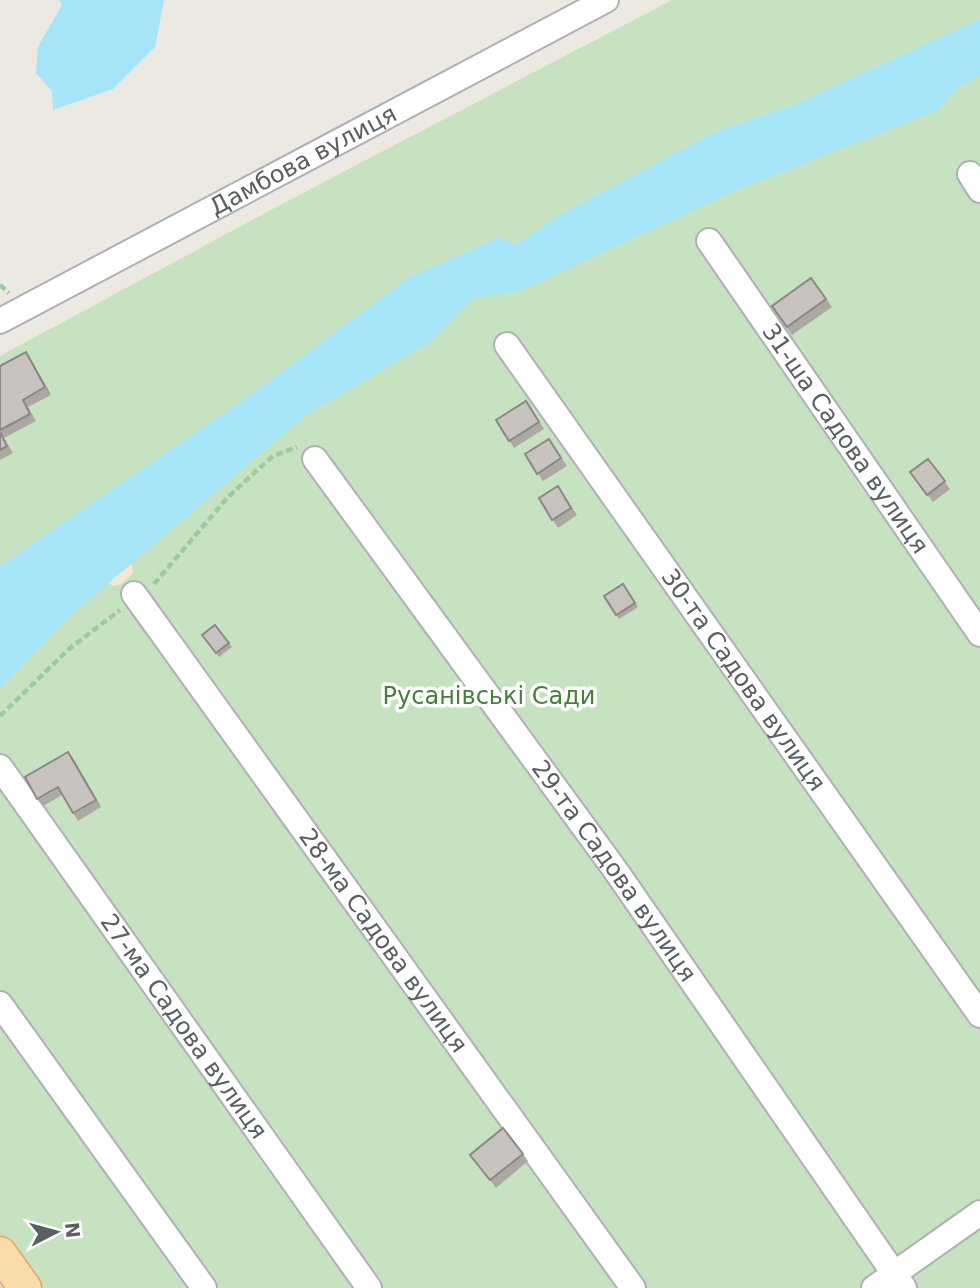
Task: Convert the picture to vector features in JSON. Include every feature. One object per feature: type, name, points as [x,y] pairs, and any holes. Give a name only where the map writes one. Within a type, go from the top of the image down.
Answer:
[{"type":"main road","points":[[0,1253],[25,1288]]},
{"type":"street","name":"Дамбова вулиця","points":[[0,321],[606,0]]},
{"type":"street","name":"31-ша Садова вулиця","points":[[709,241],[980,634]]},
{"type":"street","name":"30-та Садова вулиця","points":[[507,345],[980,1015]]},
{"type":"street","name":"29-та Садова вулиця","points":[[315,459],[616,871],[891,1283]]},
{"type":"street","name":"28-ма Садова вулиця","points":[[134,594],[633,1288]]},
{"type":"street","name":"27-ма Садова вулиця","points":[[0,767],[369,1288]]},
{"type":"street","points":[[0,1004],[204,1288]]},
{"type":"street","points":[[891,1283],[980,1213]]},
{"type":"path","points":[[0,716],[69,649],[119,611],[134,594],[159,582],[228,497],[274,456],[301,445],[315,459]]},
{"type":"green space","name":"Русанівські Сади","points":[[672,0],[980,0],[980,1288],[0,1288],[0,356],[282,204]]},
{"type":"sand","points":[[130,552],[133,573],[121,584],[113,586],[102,578]]},
{"type":"water","points":[[59,0],[164,0],[155,47],[113,89],[53,110],[52,91],[36,73],[38,47],[62,5]]},
{"type":"water","points":[[980,19],[980,75],[956,89],[938,110],[735,191],[518,292],[473,298],[429,343],[307,414],[70,616],[0,688],[0,566],[249,396],[408,278],[499,237],[516,245],[557,216],[719,130],[796,104]]},
{"type":"building","points":[[811,278],[826,299],[787,327],[772,306]]},
{"type":"building","points":[[26,352],[45,387],[23,400],[30,414],[0,430],[0,366]]},
{"type":"building","points":[[526,401],[539,422],[509,441],[496,420]]},
{"type":"building","points":[[0,432],[7,446],[0,450]]},
{"type":"building","points":[[549,439],[561,458],[537,474],[525,454]]},
{"type":"building","points":[[928,459],[945,481],[927,495],[910,472]]},
{"type":"building","points":[[558,486],[571,508],[552,520],[539,498]]},
{"type":"building","points":[[623,584],[635,603],[616,615],[604,596]]},
{"type":"building","points":[[215,625],[229,643],[216,653],[202,635]]},
{"type":"building","points":[[68,752],[96,800],[73,813],[58,787],[37,799],[25,777]]},
{"type":"building","points":[[503,1128],[523,1154],[490,1180],[470,1155]]}]
